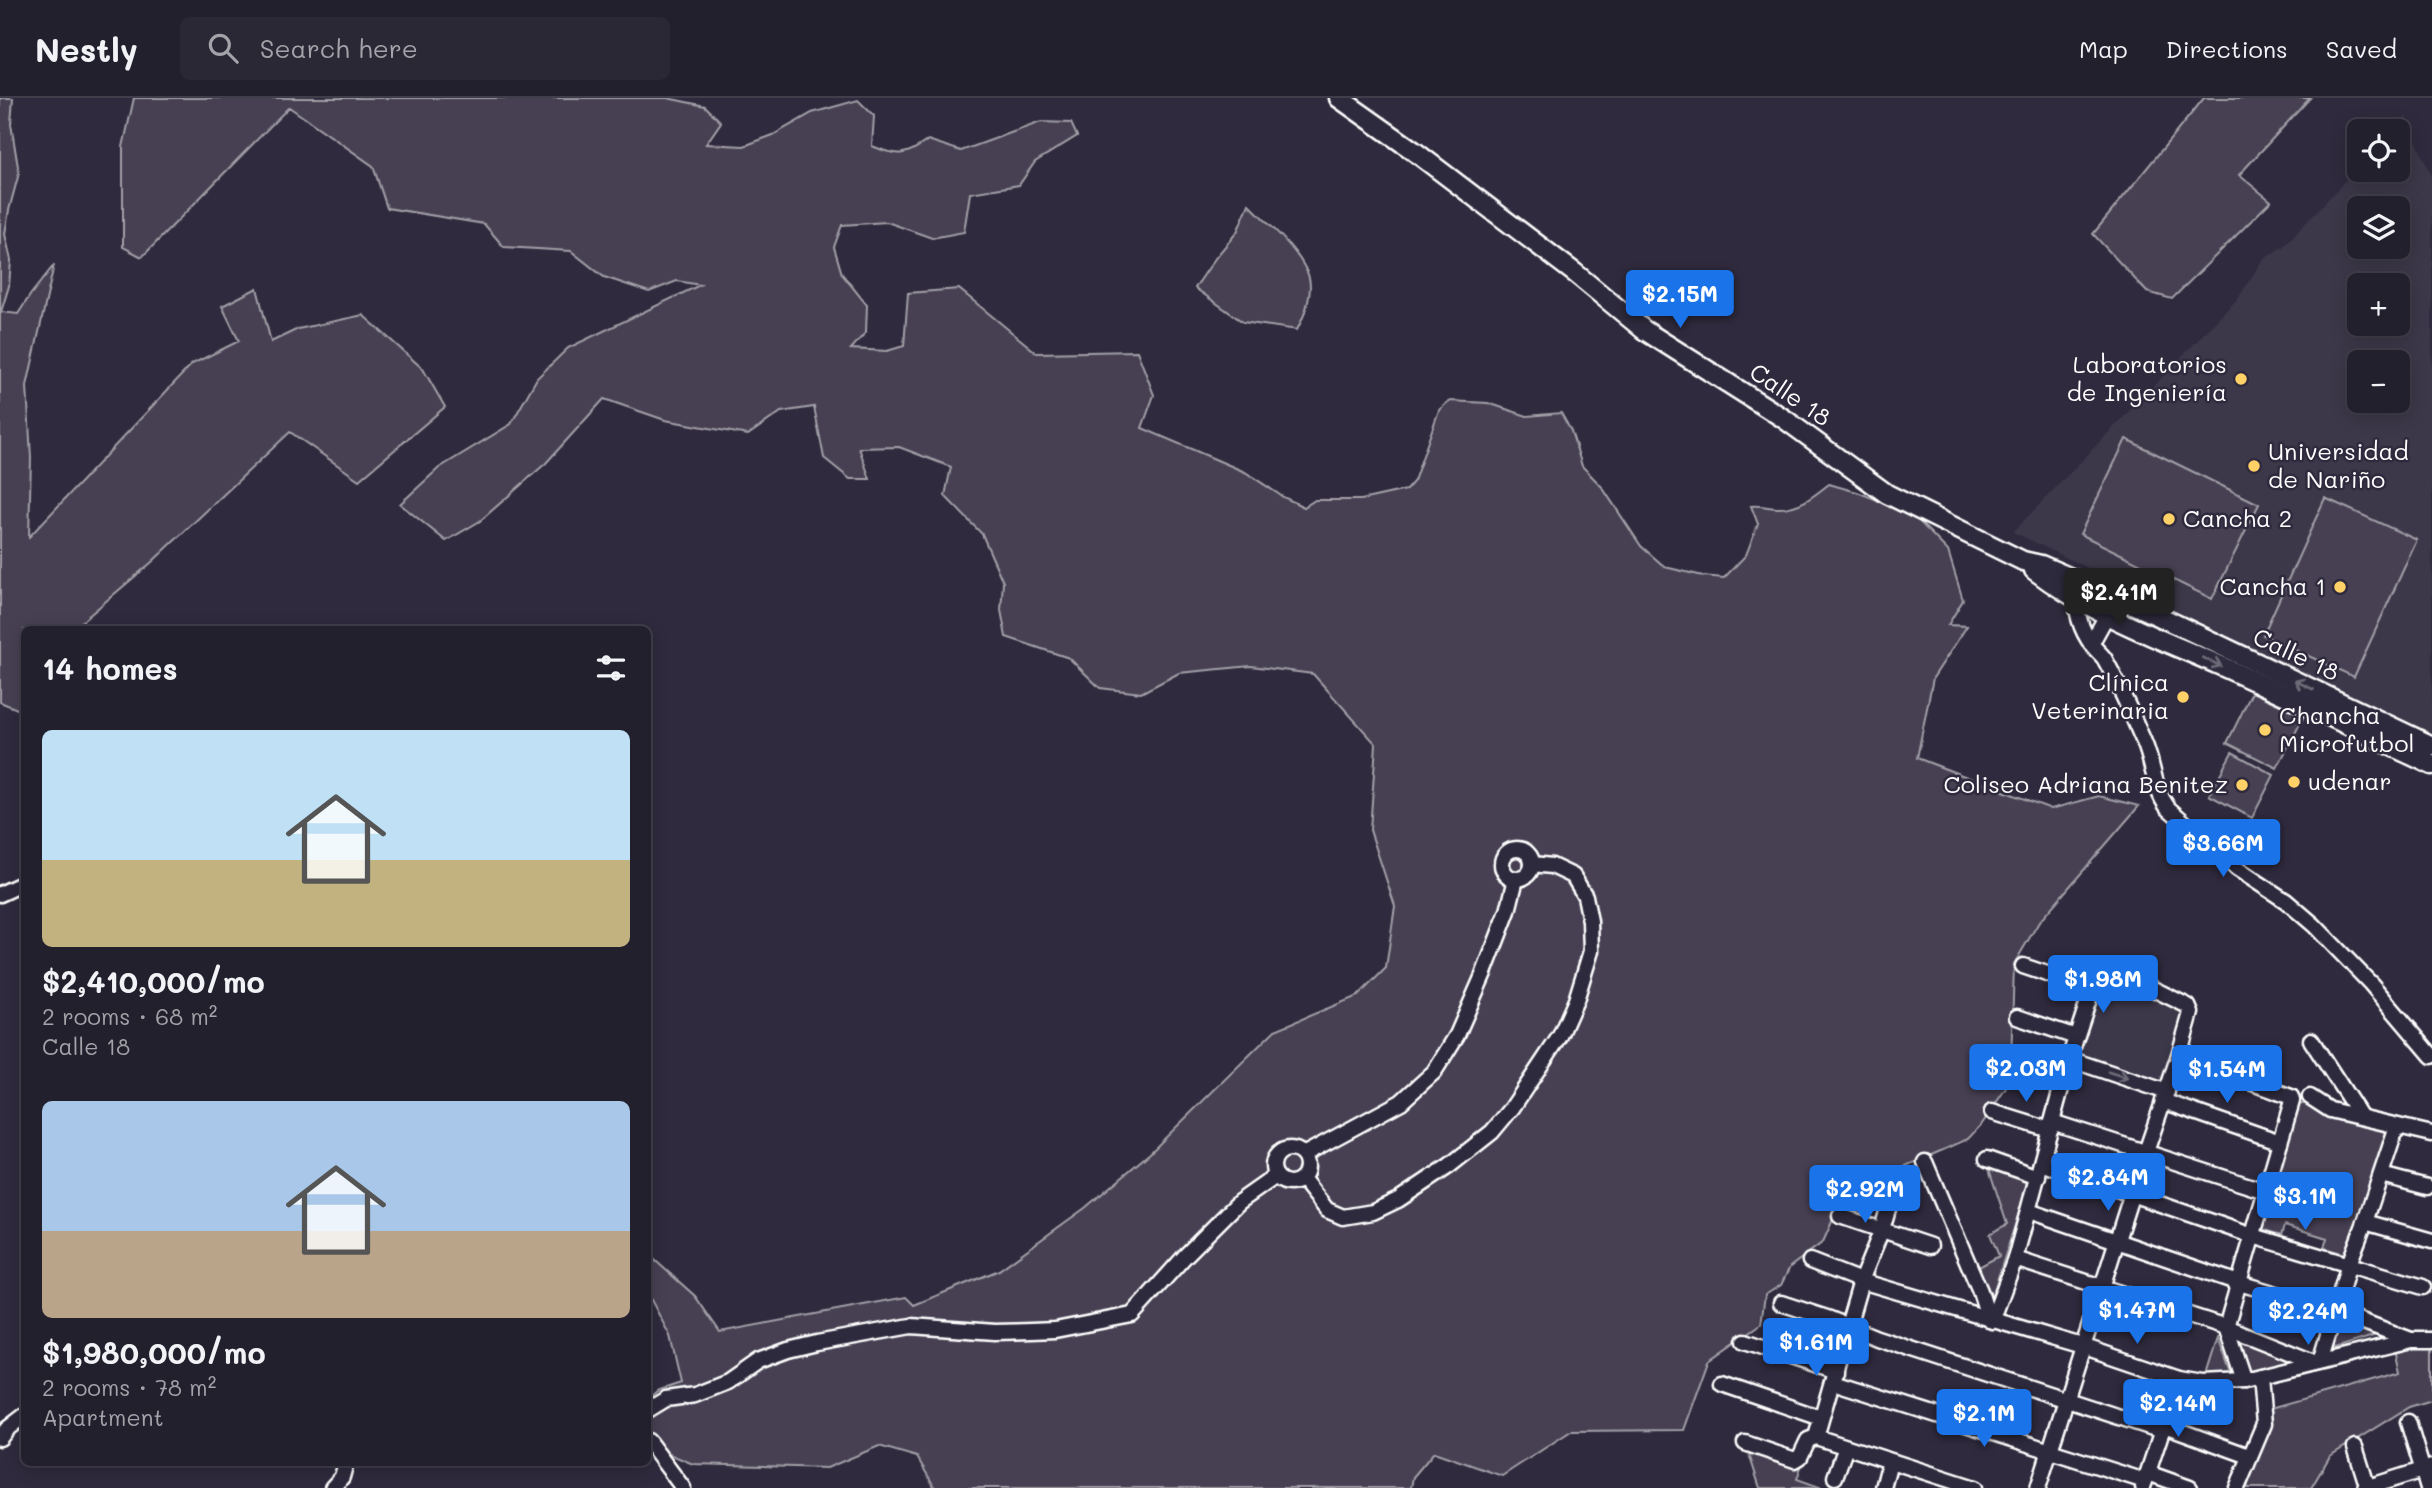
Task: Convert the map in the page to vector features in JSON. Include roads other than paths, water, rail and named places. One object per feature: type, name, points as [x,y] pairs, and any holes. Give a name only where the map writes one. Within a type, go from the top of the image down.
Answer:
[{"type":"main road","name":"Calle 18","points":[[1339,98],[1414,151],[1575,273],[1643,330],[1783,418],[1886,494],[2024,561],[2076,600],[2106,615],[2222,666],[2432,765]]},
{"type":"main road","name":"Calle 18","points":[[2024,561],[2117,597],[2432,746]]},
{"type":"street","points":[[2082,583],[2076,600],[2080,621],[2091,644],[2103,657],[2145,745],[2155,784],[2168,808],[2236,867],[2286,901],[2314,925],[2371,984],[2432,1056]]},
{"type":"street","points":[[2091,644],[2117,597]]},
{"type":"street","points":[[1303,1155],[1401,1102],[1434,1072],[1457,1035],[1480,982],[1516,879],[1529,873],[1532,864],[1526,852],[1516,849],[1507,853],[1503,862],[1504,871],[1516,879]]},
{"type":"street","points":[[1302,1178],[1327,1210],[1342,1217],[1373,1212],[1398,1200],[1449,1166],[1492,1132],[1512,1108],[1560,1036],[1576,1000],[1591,951],[1590,921],[1585,896],[1573,876],[1552,866],[1532,864]]},
{"type":"street","points":[[0,894],[21,884]]},
{"type":"street","points":[[1990,1321],[2015,1259],[2069,1059],[2091,993],[2090,989],[2023,965]]},
{"type":"street","points":[[2038,1488],[2082,1346],[2104,1287],[2132,1193],[2179,1055],[2191,1009],[2137,981]]},
{"type":"street","points":[[2017,1017],[2076,1037]]},
{"type":"street","points":[[2311,1040],[2361,1117]]},
{"type":"street","points":[[2179,1055],[2288,1094],[2292,1101],[2226,1327],[2244,1381]]},
{"type":"street","points":[[2069,1059],[2280,1142]]},
{"type":"street","points":[[2015,1068],[2063,1082]]},
{"type":"street","points":[[2310,1097],[2330,1110],[2432,1134]]},
{"type":"street","points":[[1992,1112],[2146,1151],[2266,1191]]},
{"type":"street","points":[[2318,1362],[2397,1126]]},
{"type":"street","points":[[1294,1150],[1303,1155],[1307,1167],[1302,1178],[1286,1182],[1276,1175],[1274,1161],[1280,1152],[1294,1150]]},
{"type":"street","points":[[1987,1159],[2132,1193],[2253,1236],[2423,1287]]},
{"type":"street","points":[[1925,1161],[1990,1321]]},
{"type":"street","points":[[651,1408],[666,1399],[695,1395],[728,1382],[758,1361],[807,1345],[911,1326],[995,1332],[1055,1330],[1132,1315],[1239,1202],[1276,1175]]},
{"type":"street","points":[[2381,1175],[2427,1187]]},
{"type":"street","points":[[1816,1437],[1861,1281],[1898,1180]]},
{"type":"street","points":[[2029,1211],[2239,1283],[2335,1311],[2411,1340]]},
{"type":"street","points":[[1840,1216],[1930,1246]]},
{"type":"street","points":[[2365,1222],[2432,1241]]},
{"type":"street","points":[[2015,1259],[2226,1327],[2318,1362]]},
{"type":"street","points":[[1811,1261],[1861,1281],[2082,1346],[2179,1379],[2203,1383],[2244,1381],[2411,1340],[2432,1340]]},
{"type":"street","points":[[1781,1303],[2065,1399],[2249,1456]]},
{"type":"street","points":[[1745,1341],[1835,1377],[2049,1451],[2145,1481],[2190,1488]]},
{"type":"street","points":[[2237,1488],[2264,1424],[2260,1377]]},
{"type":"street","points":[[2145,1481],[2179,1379]]},
{"type":"street","points":[[1722,1384],[1821,1418]]},
{"type":"street","points":[[0,1438],[21,1418]]},
{"type":"street","points":[[2407,1422],[2428,1468],[2428,1488]]},
{"type":"street","points":[[1745,1443],[1795,1460],[1800,1457],[1808,1440],[1816,1437],[1890,1461],[1933,1482],[1975,1488]]},
{"type":"street","points":[[1835,1477],[1846,1447]]},
{"type":"street","points":[[2355,1447],[2367,1488],[2428,1468]]},
{"type":"street","points":[[651,1448],[683,1488]]},
{"type":"street","points":[[1883,1488],[1890,1461]]},
{"type":"street","points":[[332,1488],[342,1477],[345,1466]]},
{"type":"place","name":"Laboratorios de Ingeniería","points":[[2241,379]]},
{"type":"place","name":"Universidad de Nariño","points":[[2254,466]]},
{"type":"place","name":"Cancha 2","points":[[2169,519]]},
{"type":"place","name":"Cancha 1","points":[[2340,587]]},
{"type":"place","name":"Clínica Veterinaria","points":[[2183,697]]},
{"type":"place","name":"Chancha Microfutbol","points":[[2265,730]]},
{"type":"place","name":"udenar","points":[[2294,782]]},
{"type":"place","name":"Coliseo Adriana Benitez","points":[[2242,785]]}]
